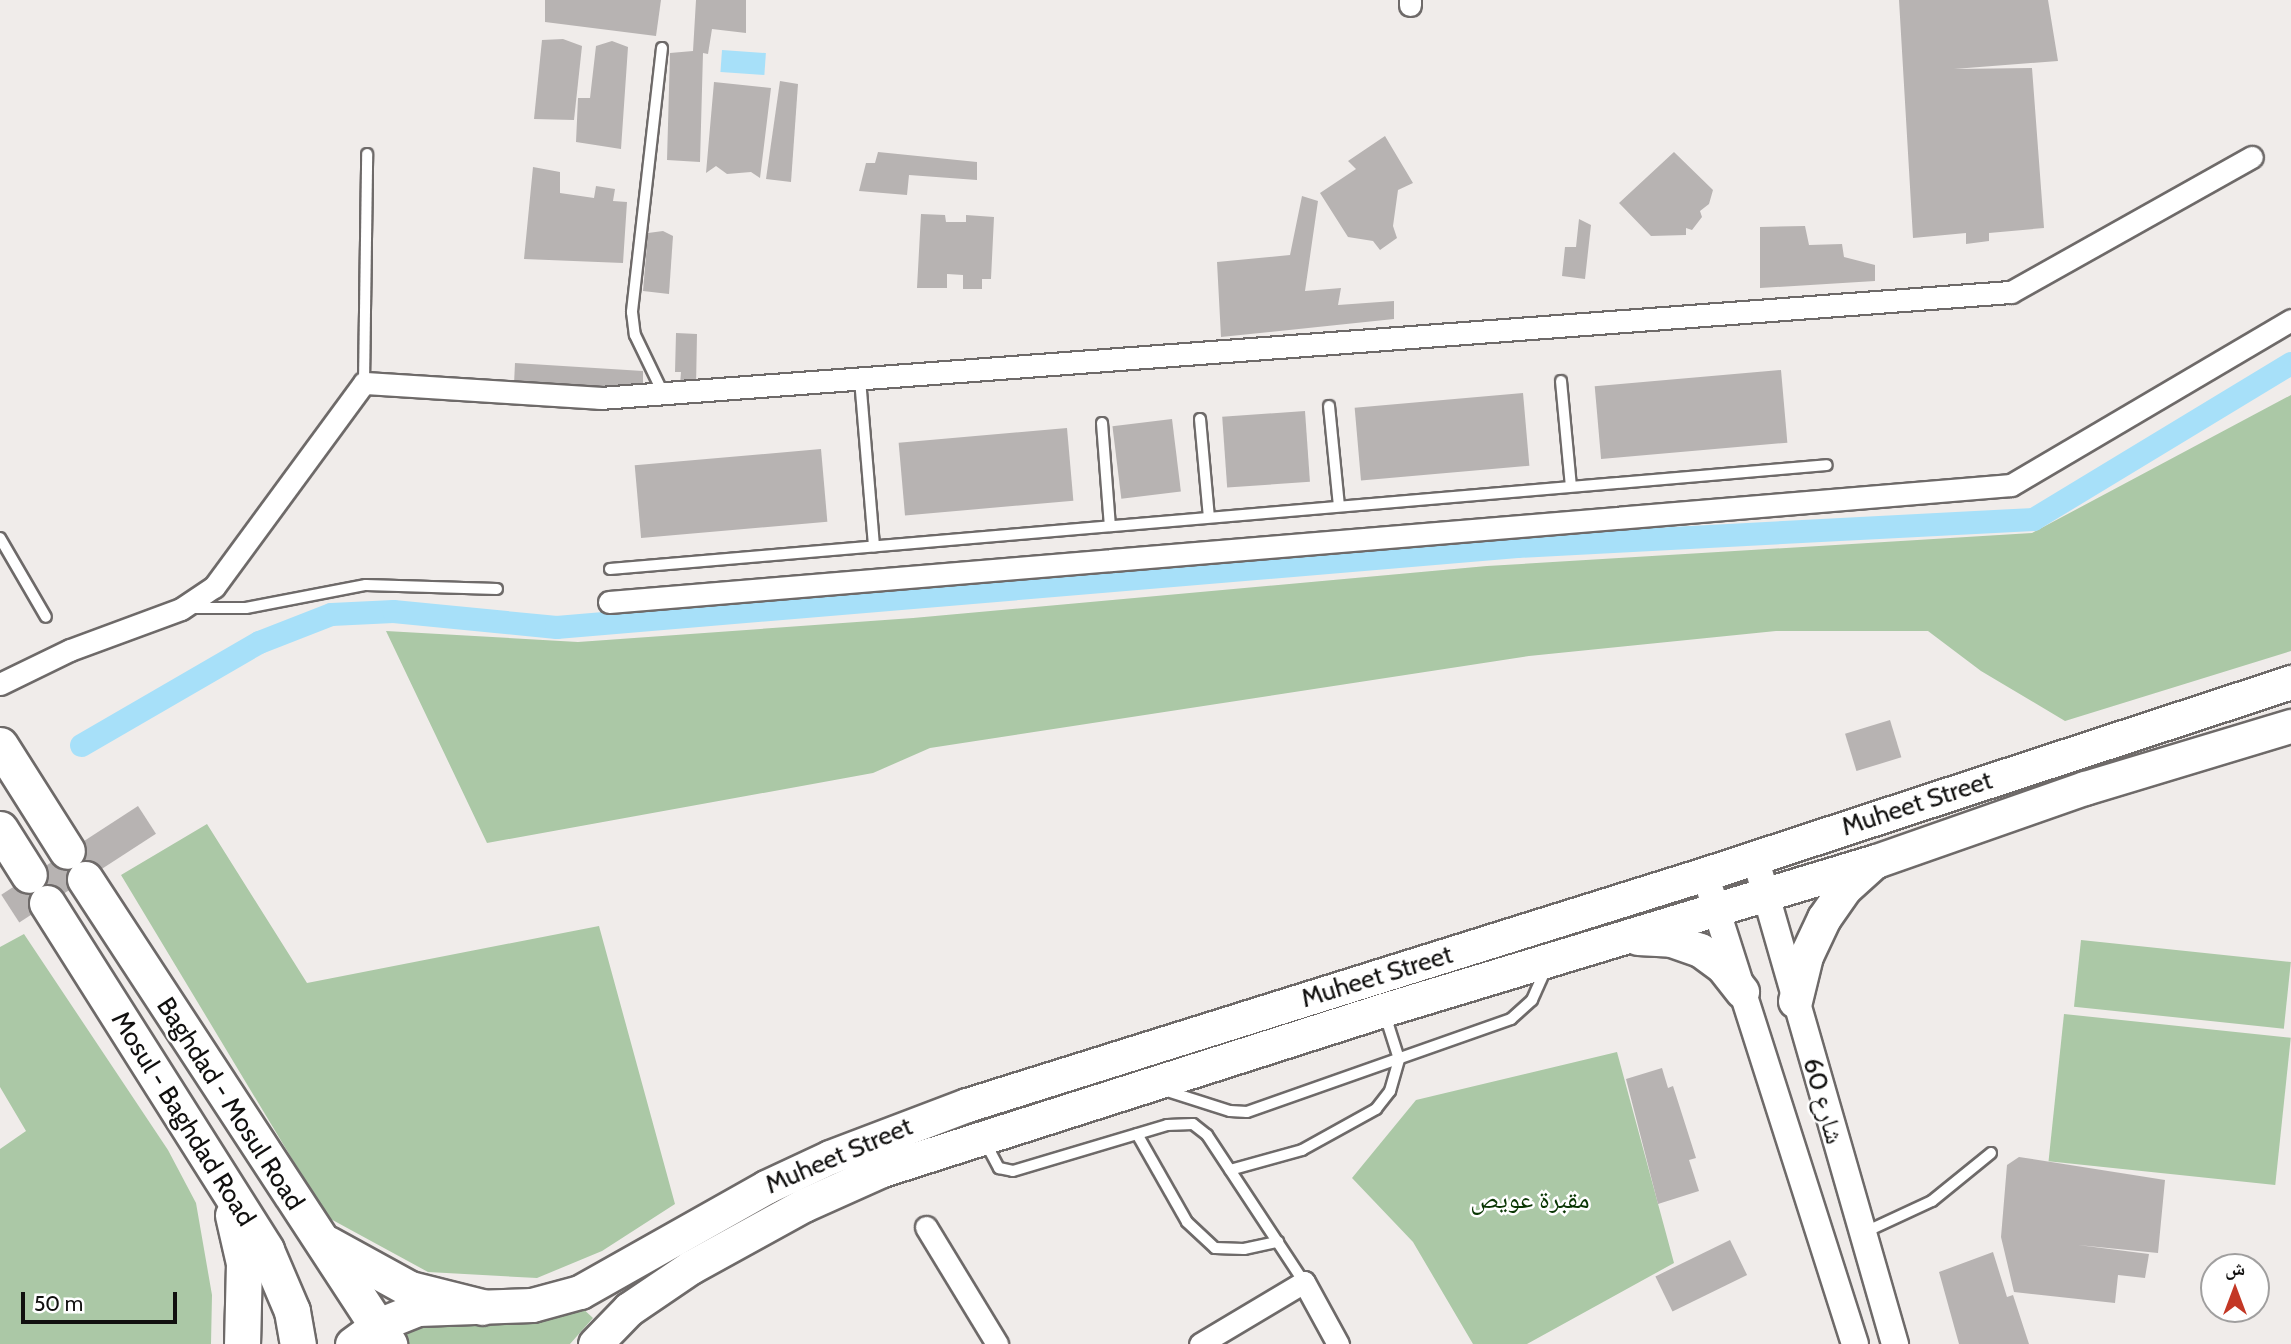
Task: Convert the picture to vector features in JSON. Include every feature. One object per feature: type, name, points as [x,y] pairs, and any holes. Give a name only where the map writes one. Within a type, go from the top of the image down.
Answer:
[{"type":"highway","name":"Baghdad - Mosul Road","points":[[0,744],[313,1233],[373,1338]]},
{"type":"highway","name":"Mosul - Baghdad Road","points":[[0,829],[266,1250],[292,1311],[299,1344]]},
{"type":"highway","points":[[204,1155],[223,1189],[244,1263],[242,1344]]},
{"type":"highway","points":[[313,1233],[343,1255],[410,1289],[482,1307]]},
{"type":"main road","name":"Muheet Street","points":[[373,1338],[439,1306],[532,1305],[580,1292],[766,1187],[909,1126],[1705,874],[2291,682]]},
{"type":"main road","name":"Muheet Street","points":[[595,1344],[629,1310],[680,1274],[804,1205],[882,1170],[982,1135],[1876,861],[2085,788],[2291,726]]},
{"type":"main road","points":[[1795,1002],[1806,956],[1824,918],[1844,890],[1876,861]]},
{"type":"main road","points":[[1622,937],[1671,940],[1700,950],[1742,991]]},
{"type":"main road","points":[[1358,982],[1360,1001],[1378,1012]]},
{"type":"main road","points":[[1321,994],[1331,1010],[1327,1028]]},
{"type":"street","points":[[0,684],[71,650],[181,608],[214,587],[364,383],[600,398],[2011,292],[2252,157]]},
{"type":"street","points":[[609,602],[2011,485],[2291,320]]},
{"type":"street","name":"شارع 60","points":[[1755,857],[1860,1234],[1895,1344]]},
{"type":"street","name":"شارع 60","points":[[1705,874],[1855,1344]]},
{"type":"street","points":[[926,1227],[997,1344]]},
{"type":"street","points":[[1200,1344],[1304,1282],[1338,1344]]},
{"type":"lane","points":[[662,48],[632,312],[635,335],[663,393]]},
{"type":"lane","points":[[364,383],[367,155]]},
{"type":"lane","points":[[860,379],[874,546]]},
{"type":"lane","points":[[1561,381],[1571,486]]},
{"type":"lane","points":[[1329,406],[1339,506]]},
{"type":"lane","points":[[1200,419],[1209,517]]},
{"type":"lane","points":[[1102,423],[1110,526]]},
{"type":"lane","points":[[610,569],[1827,465]]},
{"type":"lane","points":[[0,538],[46,617]]},
{"type":"lane","points":[[181,608],[246,608],[366,585],[497,589]]},
{"type":"lane","points":[[1137,1087],[1180,1094],[1230,1111],[1247,1112],[1519,1014],[1532,1000],[1551,959]]},
{"type":"lane","points":[[1230,1170],[1302,1150],[1368,1117],[1390,1091],[1399,1059],[1378,1012]]},
{"type":"lane","points":[[982,1135],[990,1158],[999,1168],[1013,1171],[1175,1123],[1193,1124],[1207,1135],[1304,1282]]},
{"type":"lane","points":[[1137,1134],[1187,1222],[1215,1248],[1244,1249],[1278,1242]]},
{"type":"lane","points":[[1860,1234],[1932,1201],[1991,1153]]},
{"type":"green space","points":[[2291,395],[2291,651],[2065,721],[1981,671],[1928,631],[1776,631],[1529,656],[930,748],[873,773],[487,843],[386,631],[578,642],[913,618],[1487,566],[2032,533]]},
{"type":"green space","points":[[207,824],[307,983],[599,926],[675,1204],[602,1251],[537,1278],[428,1272],[327,1217],[121,875]]},
{"type":"green space","points":[[24,934],[168,1150],[196,1203],[212,1295],[211,1344],[0,1344],[0,1149],[26,1131],[0,1087],[0,947]]},
{"type":"green space","points":[[2081,940],[2291,962],[2284,1029],[2074,1007]]},
{"type":"green space","points":[[2064,1014],[2291,1038],[2275,1185],[2049,1161]]},
{"type":"green space","name":"مقبرة عويص","points":[[1617,1052],[1674,1263],[1527,1344],[1473,1344],[1413,1242],[1352,1178],[1416,1100]]},
{"type":"green space","points":[[580,1306],[593,1318],[570,1344],[409,1344],[400,1329],[419,1323],[509,1324],[541,1320]]},
{"type":"water","points":[[722,50],[766,53],[764,75],[720,72]]},
{"type":"building","points":[[545,0],[661,0],[656,36],[545,22]]},
{"type":"building","points":[[696,0],[746,0],[746,33],[712,29],[708,54],[703,53],[700,162],[667,160],[670,53],[693,51]]},
{"type":"building","points":[[1899,0],[2048,0],[2058,61],[1954,69],[2032,68],[2044,228],[1989,233],[1989,241],[1966,244],[1966,233],[1913,238]]},
{"type":"building","points":[[563,39],[582,46],[574,120],[534,119],[542,40]]},
{"type":"building","points":[[612,41],[628,47],[621,149],[576,142],[578,98],[590,98],[596,46]]},
{"type":"building","points":[[780,81],[798,84],[791,182],[766,179]]},
{"type":"building","points":[[714,82],[771,88],[760,178],[751,172],[727,174],[716,166],[706,173]]},
{"type":"building","points":[[1385,136],[1413,183],[1398,190],[1393,226],[1397,238],[1380,250],[1373,241],[1348,237],[1320,193],[1356,169],[1348,161]]},
{"type":"building","points":[[878,152],[977,162],[977,180],[909,175],[907,195],[859,191],[866,163],[875,163]]},
{"type":"building","points":[[1674,152],[1713,190],[1709,204],[1700,211],[1702,217],[1692,230],[1686,228],[1686,235],[1651,236],[1619,203]]},
{"type":"building","points":[[533,167],[560,172],[560,193],[594,198],[596,186],[615,189],[613,201],[627,202],[623,263],[524,259]]},
{"type":"building","points":[[1302,196],[1318,201],[1305,291],[1341,288],[1338,305],[1394,301],[1394,319],[1221,337],[1217,262],[1290,255]]},
{"type":"building","points":[[921,214],[945,215],[946,222],[966,222],[966,215],[994,217],[991,279],[982,279],[982,289],[963,289],[963,275],[947,274],[947,288],[917,288]]},
{"type":"building","points":[[1579,219],[1591,225],[1585,279],[1562,276],[1565,247],[1576,247]]},
{"type":"building","points":[[1805,226],[1809,245],[1842,244],[1844,257],[1875,265],[1875,281],[1760,288],[1760,227]]},
{"type":"building","points":[[663,231],[673,236],[669,294],[643,291],[648,233]]},
{"type":"building","points":[[676,333],[697,334],[696,387],[680,385],[681,372],[675,372]]},
{"type":"building","points":[[515,363],[643,371],[643,384],[635,390],[514,384]]},
{"type":"building","points":[[1781,370],[1787,443],[1601,459],[1595,386]]},
{"type":"building","points":[[1523,393],[1529,466],[1361,480],[1355,408]]},
{"type":"building","points":[[1305,411],[1310,482],[1227,488],[1222,417]]},
{"type":"building","points":[[1172,419],[1181,491],[1121,499],[1112,426]]},
{"type":"building","points":[[1067,428],[1073,501],[905,515],[899,443]]},
{"type":"building","points":[[821,449],[827,522],[641,538],[635,465]]},
{"type":"building","points":[[1890,720],[1901,757],[1856,771],[1845,734]]},
{"type":"building","points":[[138,806],[156,834],[19,922],[1,895]]},
{"type":"building","points":[[1662,1068],[1668,1088],[1673,1086],[1696,1158],[1689,1160],[1699,1191],[1658,1204],[1626,1079]]},
{"type":"building","points":[[2019,1157],[2165,1180],[2158,1253],[2078,1245],[2149,1254],[2145,1278],[2118,1275],[2115,1303],[2014,1292],[2001,1237],[2007,1165]]},
{"type":"building","points":[[1730,1240],[1747,1275],[1672,1311],[1655,1276]]},
{"type":"building","points":[[1993,1252],[2007,1297],[2013,1295],[2029,1344],[1959,1344],[1939,1272]]},
{"type":"waterway","points":[[81,745],[259,642],[331,614],[393,611],[556,627],[1517,546],[2033,519],[2291,363]]}]
